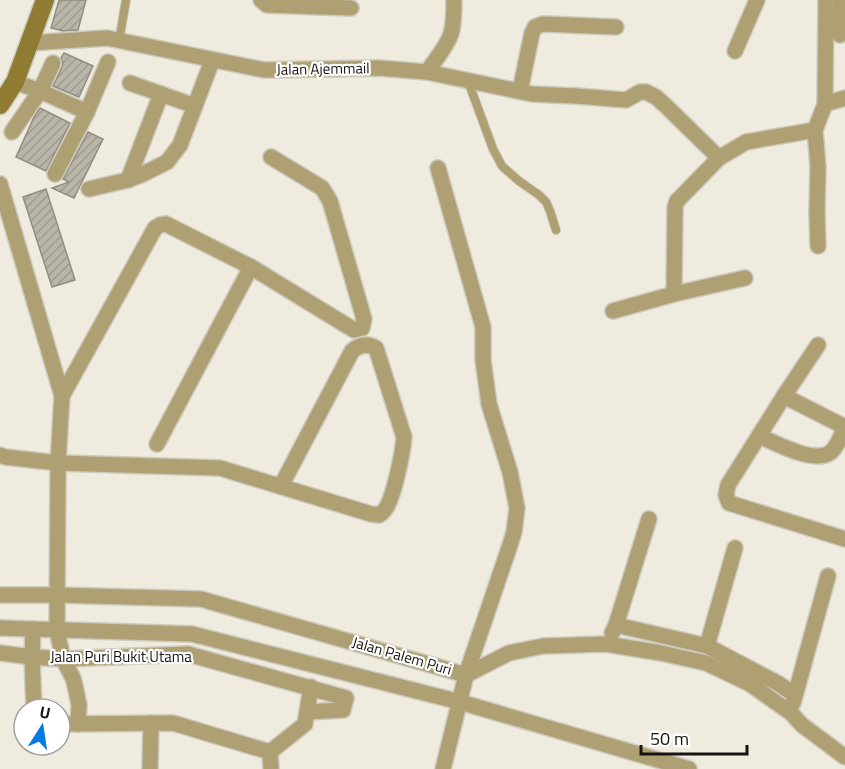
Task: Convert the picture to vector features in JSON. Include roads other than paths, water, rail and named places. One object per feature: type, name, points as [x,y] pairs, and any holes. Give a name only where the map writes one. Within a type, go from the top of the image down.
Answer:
[{"type":"street","points":[[0,105],[15,82],[45,0]]},
{"type":"street","points":[[261,0],[267,5],[351,8]]},
{"type":"street","points":[[427,72],[451,34],[454,0]]},
{"type":"street","points":[[735,51],[758,0]]},
{"type":"street","points":[[837,1],[840,35]]},
{"type":"street","points":[[818,246],[818,167],[815,130],[825,104],[837,1]]},
{"type":"street","points":[[520,91],[531,33],[535,27],[543,24],[616,27]]},
{"type":"street","name":"Jalan Ajemmail","points":[[30,43],[107,38],[264,70],[379,68],[427,72],[532,94],[617,100],[626,100],[640,92],[646,92],[656,97],[719,158]]},
{"type":"street","points":[[89,189],[128,180],[167,162],[180,145],[212,61]]},
{"type":"street","points":[[55,174],[87,112],[108,62]]},
{"type":"street","points":[[12,132],[40,91],[53,63]]},
{"type":"street","points":[[15,82],[87,112]]},
{"type":"street","points":[[130,83],[195,106]]},
{"type":"street","points":[[128,180],[161,94]]},
{"type":"street","points":[[825,104],[845,98]]},
{"type":"street","points":[[674,294],[675,207],[677,201],[719,158],[746,142],[815,130]]},
{"type":"street","points":[[62,396],[155,228],[165,224],[251,267],[354,330],[362,328],[364,319],[330,201],[322,188],[271,157]]},
{"type":"street","points":[[438,168],[483,327],[483,360],[489,404],[510,472],[517,508],[514,532],[466,675],[443,769]]},
{"type":"street","points":[[0,184],[62,396],[58,463],[57,628],[63,659],[73,678],[76,690],[79,705],[78,724]]},
{"type":"street","points":[[157,444],[251,267]]},
{"type":"street","points":[[613,311],[745,278]]},
{"type":"street","points":[[0,455],[58,463],[220,468],[371,514],[380,515],[390,500],[404,437],[376,348],[370,345],[358,346],[352,351],[281,486]]},
{"type":"street","points":[[818,345],[728,485],[726,495],[729,503],[845,539]]},
{"type":"street","points":[[759,436],[809,456],[821,457],[835,447],[845,427],[784,396]]},
{"type":"street","points":[[606,644],[616,625],[649,519]]},
{"type":"street","points":[[707,646],[735,548]]},
{"type":"street","points":[[791,713],[828,576]]},
{"type":"street","name":"Jalan Palem Puri","points":[[0,595],[201,598],[466,675],[509,653],[543,646],[606,644],[661,653],[706,663],[750,684],[791,713],[802,725],[845,757]]},
{"type":"street","points":[[616,625],[707,646],[779,684],[795,695]]},
{"type":"street","name":"Jalan Palem Puri","points":[[0,628],[192,634],[460,702],[646,763],[689,769]]},
{"type":"street","points":[[33,629],[34,697]]},
{"type":"street","name":"Jalan Puri Bukit Utama","points":[[0,653],[63,659],[188,654],[345,697],[343,710],[307,712]]},
{"type":"street","points":[[270,752],[305,724],[310,687]]},
{"type":"street","points":[[150,769],[151,723]]},
{"type":"street","points":[[72,724],[172,723],[270,752]]},
{"type":"street","points":[[270,752],[271,769]]},
{"type":"lane","points":[[118,41],[126,0]]},
{"type":"lane","points":[[467,79],[493,149],[502,166],[546,202],[556,230]]}]
